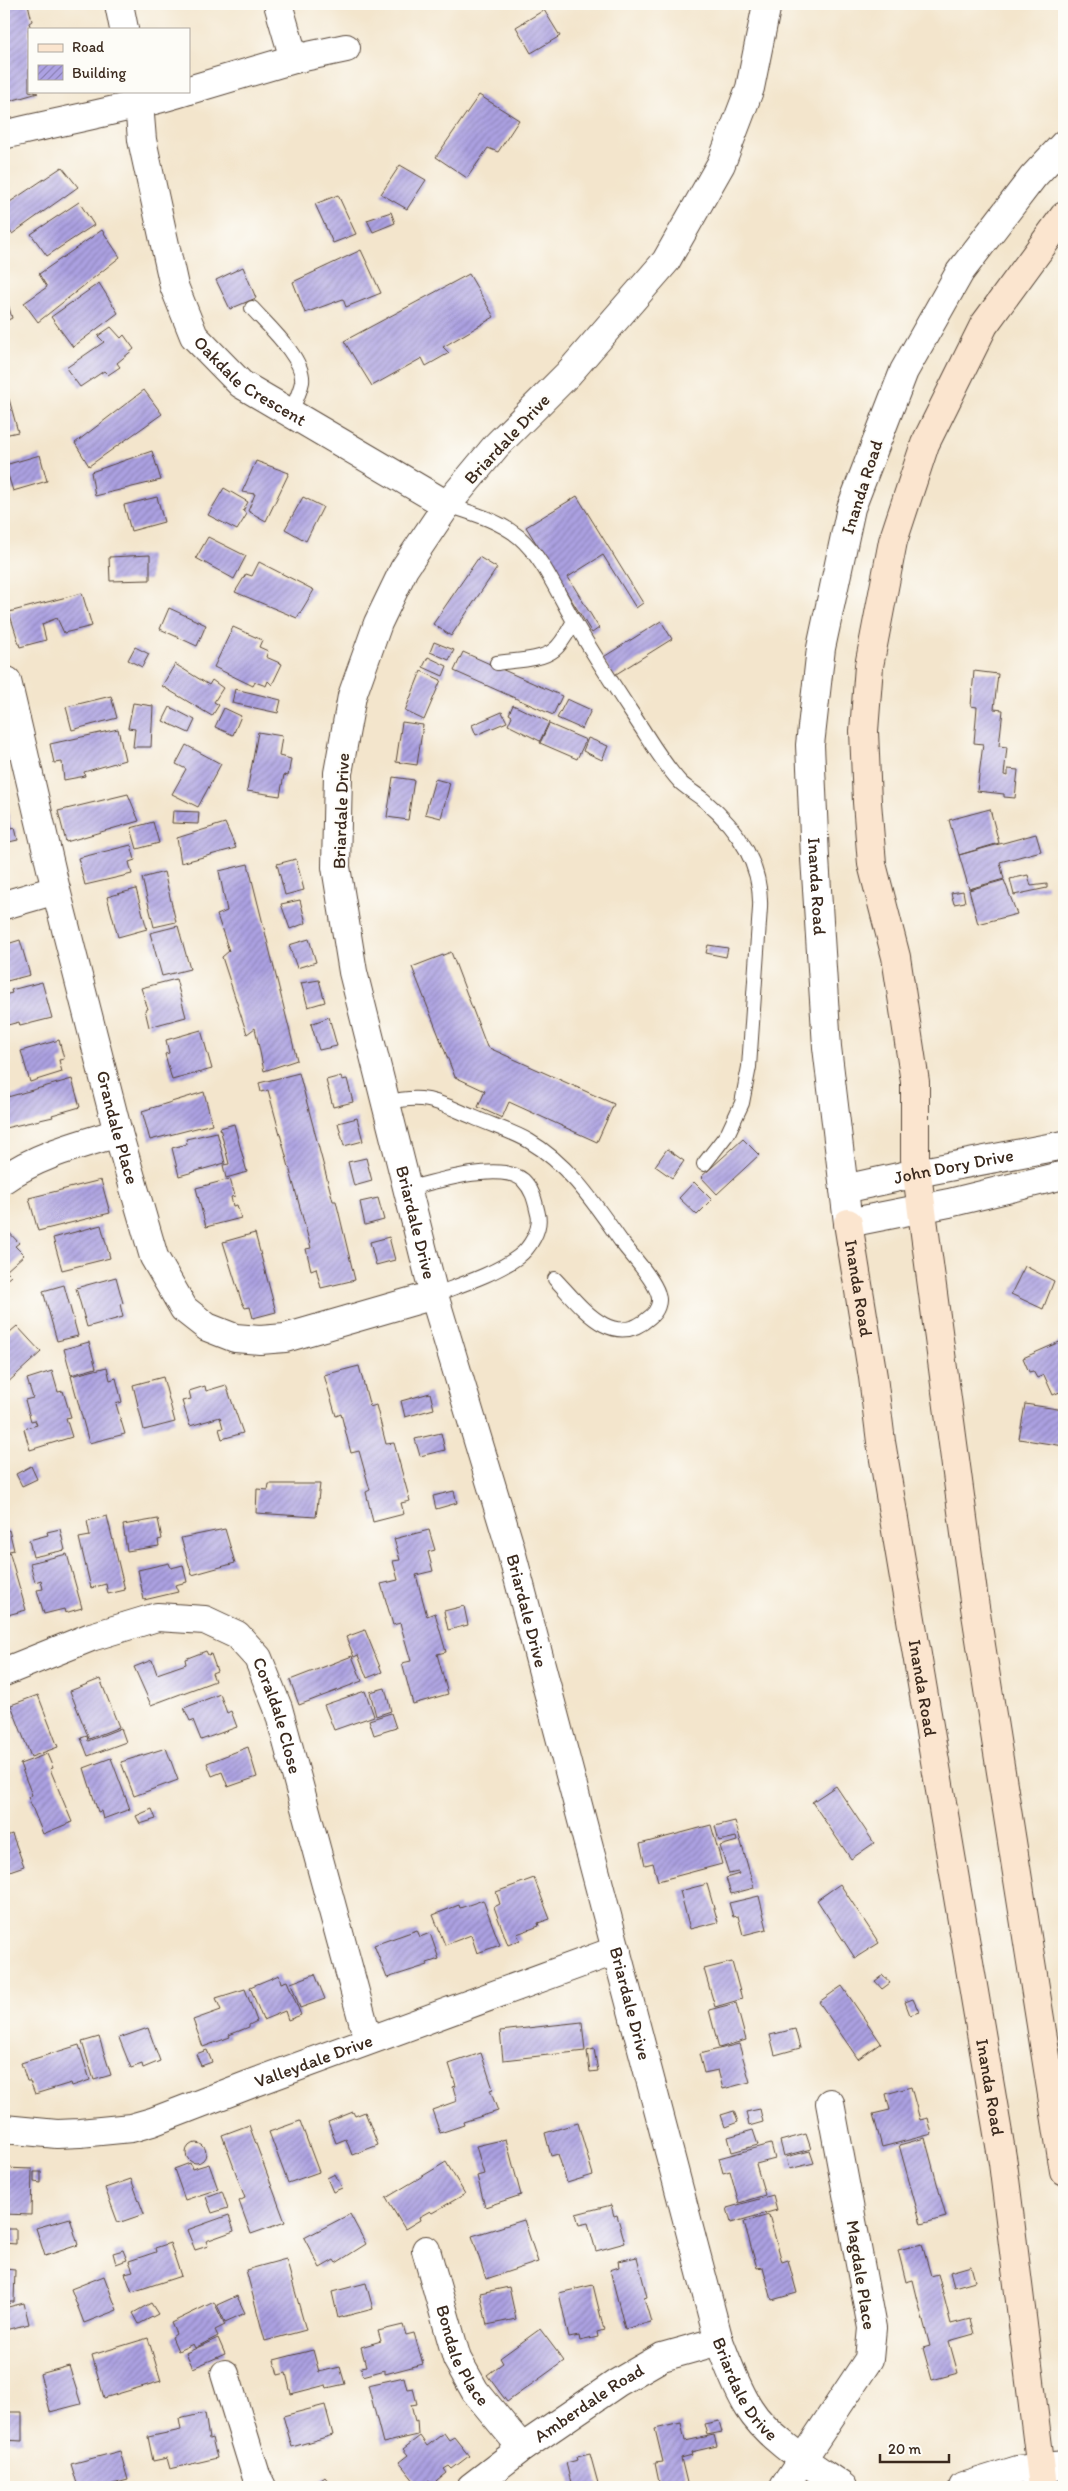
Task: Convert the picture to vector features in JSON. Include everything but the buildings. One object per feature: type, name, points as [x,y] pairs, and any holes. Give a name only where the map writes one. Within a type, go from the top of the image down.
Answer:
[{"type":"main road","points":[[1064,216],[984,325],[925,444],[893,541],[869,666],[864,732],[871,855],[896,957],[915,1082],[915,1159],[923,1207],[974,1601],[1064,2171]]},
{"type":"main road","name":"Inanda Road","points":[[848,1223],[873,1377],[881,1442],[1003,2163],[1050,2473]]},
{"type":"street","points":[[119,4],[124,28]]},
{"type":"street","points":[[278,4],[294,58]]},
{"type":"street","name":"Briardale Drive","points":[[768,4],[750,88],[721,164],[666,261],[568,374],[496,446],[447,505],[404,570],[378,623],[352,696],[338,773],[336,867],[353,972],[434,1296],[510,1547],[719,2341],[733,2379],[749,2410],[781,2443],[843,2487]]},
{"type":"street","points":[[190,90],[294,58],[346,48]]},
{"type":"street","points":[[4,136],[139,98],[181,92]]},
{"type":"street","name":"Oakdale Crescent","points":[[139,98],[142,140],[174,286],[194,336],[242,384],[447,505]]},
{"type":"street","name":"Inanda Road","points":[[848,1223],[826,1037],[814,858],[810,745],[821,648],[851,508],[904,371],[960,272],[1034,177],[1064,144]]},
{"type":"street","name":"Grandale Place","points":[[7,681],[56,890],[118,1133],[154,1257],[184,1309],[207,1327],[235,1338],[260,1340],[285,1338],[434,1296]]},
{"type":"street","points":[[4,904],[56,890]]},
{"type":"street","points":[[4,1179],[17,1170],[54,1153],[118,1133]]},
{"type":"street","name":"John Dory Drive","points":[[844,1189],[917,1173],[1064,1146]]},
{"type":"street","name":"John Dory Drive","points":[[848,1223],[949,1203],[1064,1175]]},
{"type":"street","name":"Coraldale Close","points":[[4,1672],[91,1637],[157,1617],[206,1620],[237,1635],[258,1658],[278,1708],[368,2040]]},
{"type":"street","name":"Valleydale Drive","points":[[4,2129],[57,2134],[131,2128],[176,2114],[368,2040],[617,1950]]},
{"type":"street","name":"Magdale Place","points":[[784,2487],[869,2360],[871,2344],[872,2328],[830,2103]]},
{"type":"street","name":"Bondale Place","points":[[426,2250],[457,2359],[475,2392],[522,2448]]},
{"type":"street","name":"Amberdale Road","points":[[470,2487],[522,2448],[617,2383],[662,2357],[719,2341]]},
{"type":"street","points":[[225,2374],[256,2476],[262,2487]]},
{"type":"street","points":[[963,2487],[1018,2470],[1050,2473]]},
{"type":"lane","points":[[252,308],[292,353],[300,367],[302,381],[291,412]]},
{"type":"lane","points":[[447,505],[492,520],[520,538],[543,568],[574,621],[663,760],[681,782],[707,803],[729,826],[746,847],[757,872],[761,889],[749,1068],[742,1103],[728,1133],[704,1164]]},
{"type":"lane","points":[[497,663],[540,656],[554,651],[574,621]]},
{"type":"lane","points":[[386,1104],[409,1098],[439,1103],[528,1140],[553,1158],[576,1181],[643,1271],[657,1291],[659,1304],[654,1314],[645,1322],[628,1330],[615,1329],[592,1318],[555,1279]]},
{"type":"lane","points":[[407,1189],[443,1179],[499,1171],[522,1179],[534,1194],[539,1218],[533,1240],[518,1257],[434,1296]]}]
